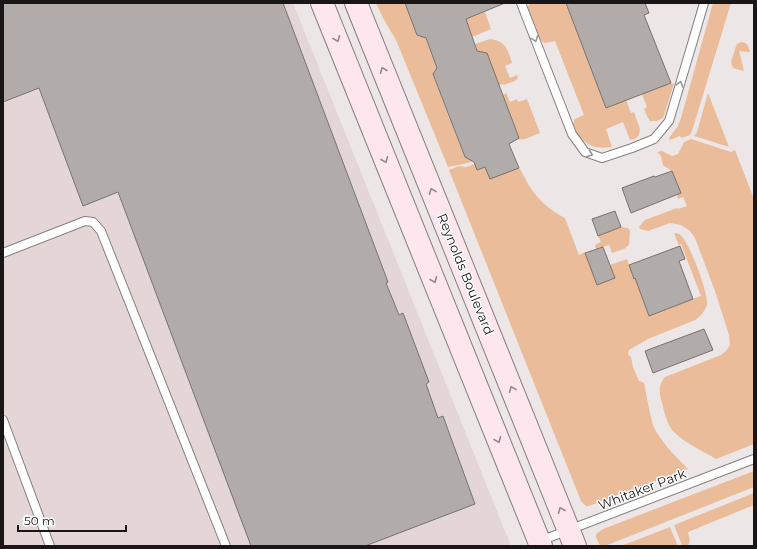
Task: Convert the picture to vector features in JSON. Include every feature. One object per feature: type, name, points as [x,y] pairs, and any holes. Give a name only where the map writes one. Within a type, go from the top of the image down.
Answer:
[{"type":"main road","name":"Reynolds Boulevard","points":[[356,3],[572,538]]},
{"type":"main road","points":[[325,5],[537,545]]},
{"type":"lane","points":[[521,3],[572,134],[585,152],[602,158],[632,148],[654,138],[669,122],[704,3]]},
{"type":"lane","points":[[3,252],[85,221],[93,222],[101,231],[226,546]]},
{"type":"lane","points":[[3,420],[50,546]]},
{"type":"lane","name":"Whitaker Park","points":[[537,545],[572,538],[754,459]]},
{"type":"shaded area","points":[[3,3],[293,3],[511,546],[3,546]]},
{"type":"shaded area","points":[[376,3],[405,3],[418,36],[425,37],[437,68],[433,75],[464,156],[474,161],[448,167],[396,40]]},
{"type":"shaded area","points":[[531,3],[566,3],[606,108],[626,100],[631,113],[634,112],[640,129],[639,135],[635,139],[630,140],[623,122],[606,129],[612,147],[602,148],[592,146],[579,136],[573,123],[575,119],[584,115],[555,41],[545,43],[540,40],[527,7]]},
{"type":"shaded area","points":[[713,3],[731,3],[692,131],[690,135],[681,138],[680,136],[670,140],[669,138],[678,126],[681,118]]},
{"type":"shaded area","points":[[485,12],[491,29],[472,37],[466,19]]},
{"type":"shaded area","points":[[490,39],[500,42],[508,50],[512,63],[505,66],[510,78],[517,75],[518,78],[515,81],[504,85],[499,85],[487,54],[483,52],[476,55],[472,45]]},
{"type":"shaded area","points":[[741,42],[748,46],[750,51],[739,51],[744,71],[733,68],[731,62],[737,44]]},
{"type":"shaded area","points":[[671,83],[674,84],[663,118],[657,121],[650,121],[644,109],[647,107],[642,94]]},
{"type":"shaded area","points":[[506,93],[510,102],[517,99],[518,102],[527,99],[540,133],[525,139],[516,140],[519,138],[503,95]]},
{"type":"shaded area","points":[[708,93],[729,147],[694,136],[697,132]]},
{"type":"shaded area","points":[[691,139],[731,152],[735,150],[754,199],[754,444],[716,459],[691,445],[674,432],[666,418],[660,392],[661,383],[665,377],[721,355],[730,345],[729,335],[715,291],[695,238],[690,231],[681,225],[670,223],[648,231],[640,229],[639,227],[645,220],[677,208],[687,206],[683,197],[678,199],[676,191],[679,189],[672,171],[663,165],[661,156],[657,152],[662,151],[672,156],[678,154],[684,142]]},
{"type":"shaded area","points":[[475,164],[477,170],[485,167],[519,168],[530,187],[541,201],[550,209],[565,218],[579,255],[585,252],[615,278],[610,265],[627,259],[634,278],[664,310],[667,310],[671,306],[701,296],[681,244],[678,245],[674,233],[680,234],[690,249],[694,259],[705,291],[707,305],[702,314],[695,320],[648,339],[629,350],[628,354],[631,357],[633,367],[639,381],[644,383],[653,425],[659,437],[688,469],[589,506],[586,506],[581,501],[449,170],[459,166],[466,167]]},
{"type":"shaded area","points":[[621,227],[628,228],[630,231],[629,245],[624,249],[612,253],[609,245],[596,249],[595,245],[601,242],[598,236]]},
{"type":"shaded area","points":[[754,471],[754,487],[605,546],[600,546],[596,534],[603,529]]},
{"type":"shaded area","points":[[754,493],[754,505],[688,532],[690,540],[689,544],[688,546],[682,545],[674,525]]},
{"type":"shaded area","points":[[670,527],[678,546],[621,546]]},
{"type":"building","points":[[3,3],[283,3],[388,282],[386,283],[399,315],[403,313],[429,382],[426,384],[438,418],[443,416],[475,504],[365,546],[251,546],[118,192],[83,206],[39,88],[3,102]]},
{"type":"building","points":[[405,3],[505,3],[466,19],[477,51],[487,53],[519,138],[509,144],[519,168],[490,179],[485,167],[477,170],[474,162],[465,157],[433,74],[437,68],[426,38],[417,35]]},
{"type":"building","points":[[566,3],[645,3],[649,13],[644,15],[671,83],[606,108]]},
{"type":"building","points":[[672,171],[681,193],[631,213],[622,188]]},
{"type":"building","points":[[615,211],[621,227],[598,236],[592,219]]},
{"type":"building","points":[[680,246],[685,259],[679,261],[693,299],[649,316],[629,265]]},
{"type":"building","points":[[603,247],[615,278],[597,285],[585,253]]},
{"type":"building","points":[[704,329],[713,350],[653,373],[645,351]]}]
